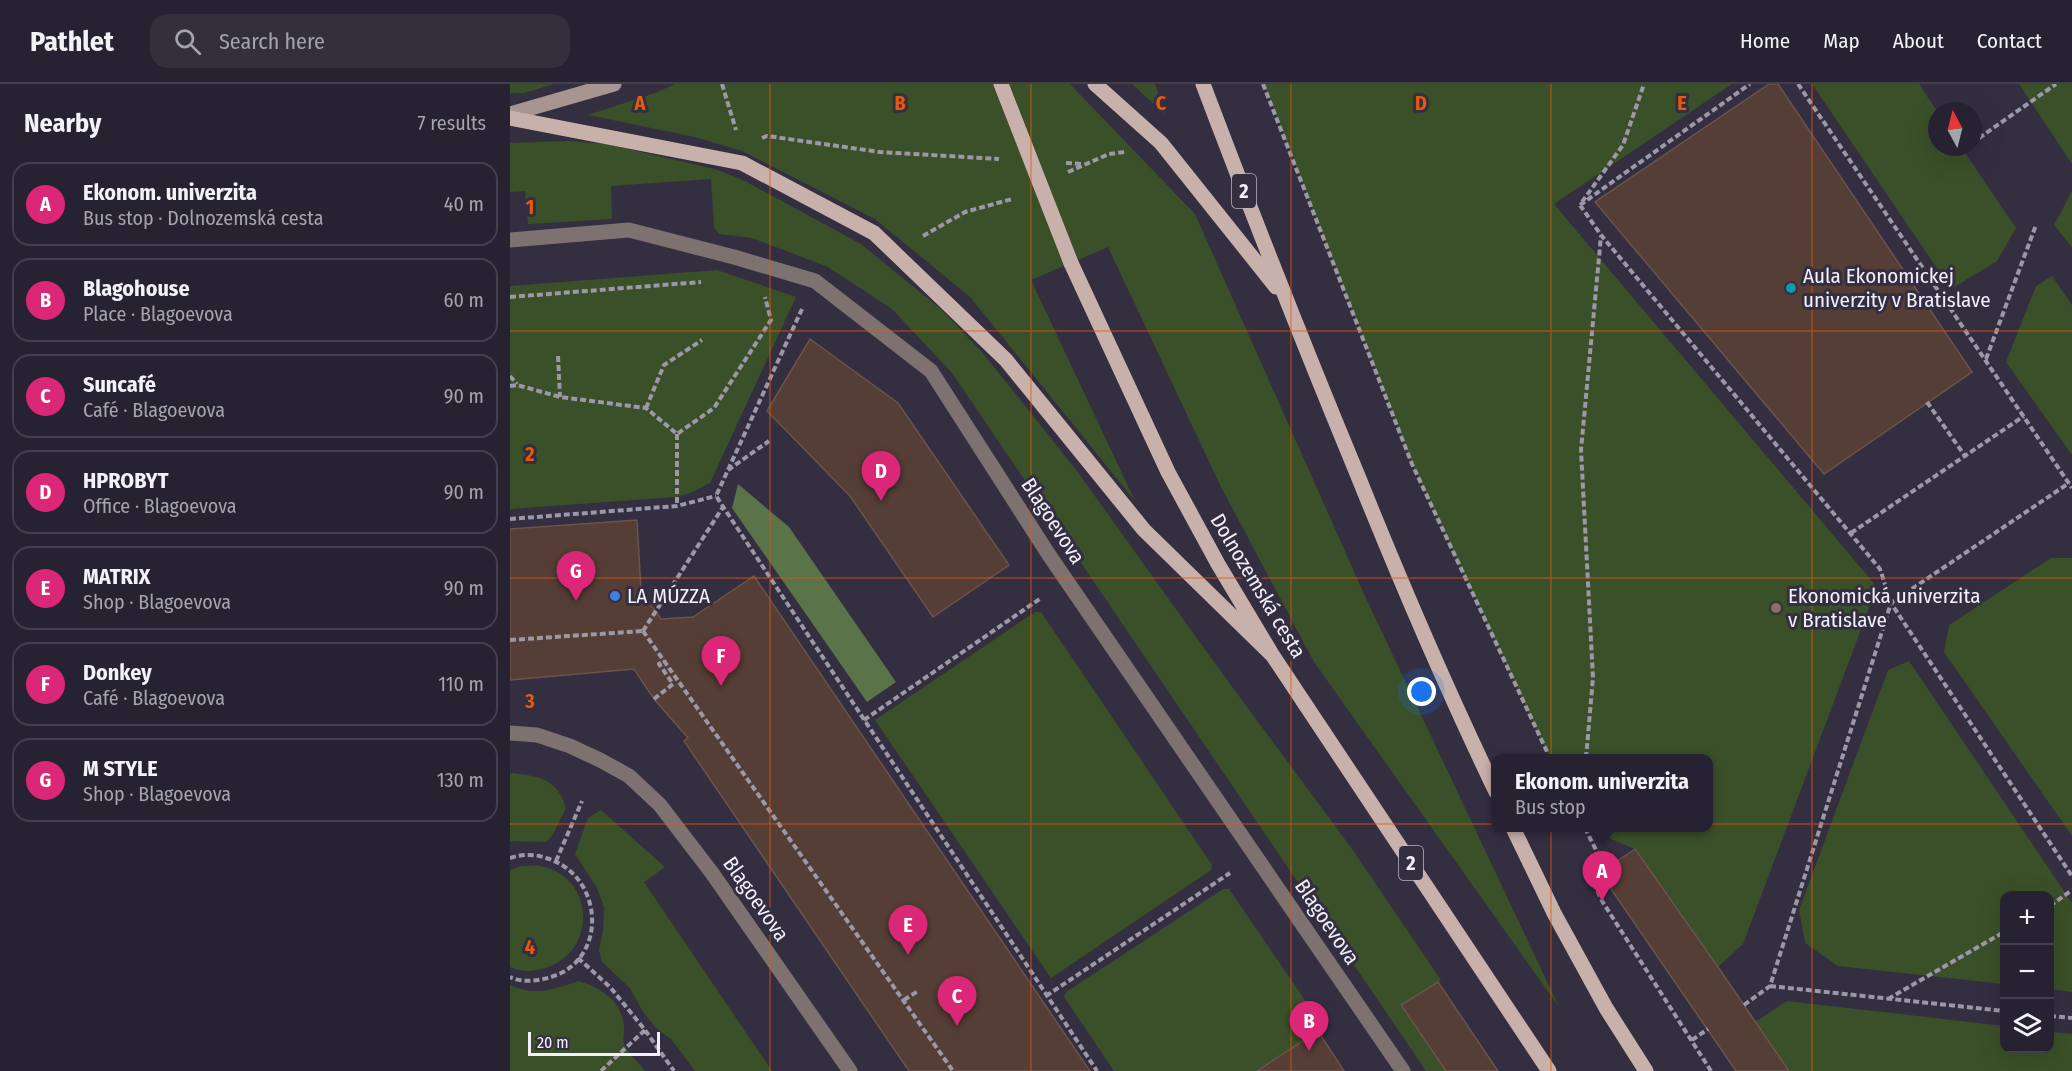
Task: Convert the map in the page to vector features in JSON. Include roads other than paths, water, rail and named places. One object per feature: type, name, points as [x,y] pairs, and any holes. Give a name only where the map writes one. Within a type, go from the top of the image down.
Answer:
[{"type":"main road","name":"Dolnozemská cesta","points":[[1001,84],[1071,263],[1168,472],[1218,564],[1273,656],[1549,1071]]},
{"type":"main road","points":[[1095,84],[1161,143],[1285,299]]},
{"type":"main road","name":"2","points":[[1203,84],[1285,299],[1451,700],[1491,782]]},
{"type":"main road","points":[[510,116],[742,163],[874,233],[1005,360],[1144,531],[1273,656]]},
{"type":"main road","points":[[1515,832],[1554,913],[1606,1008],[1646,1071]]},
{"type":"street","points":[[510,116],[614,84]]},
{"type":"street","name":"Blagoevova","points":[[510,240],[629,231],[734,257],[815,281],[931,371],[1049,555],[1403,1071]]},
{"type":"street","name":"Blagoevova","points":[[510,733],[537,735],[570,746],[600,760],[629,776],[660,805],[712,873],[850,1071]]},
{"type":"place","name":"Aula Ekonomickej univerzity v Bratislave","points":[[1791,288]]},
{"type":"place","name":"HPROBYT","points":[[881,501]]},
{"type":"place","name":"LA MÚZZA","points":[[615,596]]},
{"type":"place","name":"M STYLE","points":[[576,601]]},
{"type":"place","name":"Ekonomická univerzita v Bratislave","points":[[1776,608]]},
{"type":"place","name":"Donkey","points":[[721,686]]},
{"type":"place","name":"Ekonom. univerzita","points":[[1602,901]]},
{"type":"place","name":"MATRIX","points":[[908,955]]},
{"type":"place","name":"Suncafé","points":[[957,1026]]},
{"type":"place","name":"Blagohouse","points":[[1309,1051]]}]
